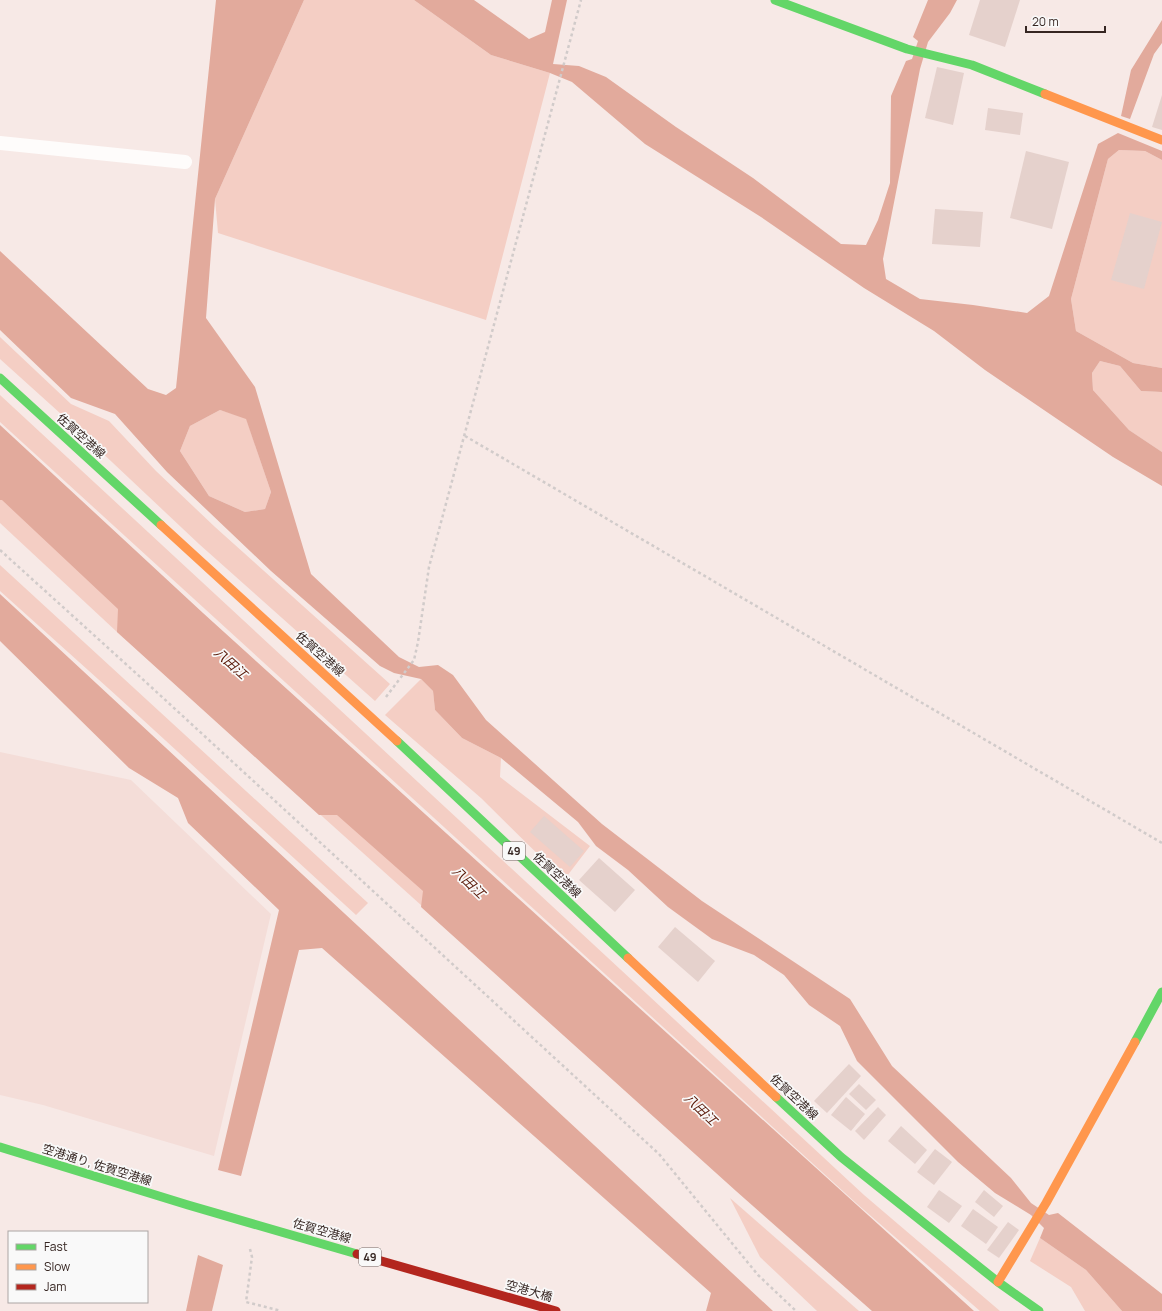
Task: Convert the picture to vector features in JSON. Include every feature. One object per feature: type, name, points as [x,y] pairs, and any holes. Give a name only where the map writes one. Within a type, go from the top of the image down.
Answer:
[{"type":"main road","points":[[775,0],[907,49],[972,65],[1162,140]]},
{"type":"main road","name":"佐賀空港線","points":[[0,378],[371,717],[841,1157],[998,1282],[1039,1311]]},
{"type":"main road","points":[[998,1282],[1046,1203],[1162,992]]},
{"type":"main road","name":"空港通り, 佐賀空港線","points":[[0,1147],[188,1205]]},
{"type":"main road","name":"佐賀空港線","points":[[188,1205],[496,1294]]},
{"type":"main road","name":"空港大橋","points":[[496,1294],[556,1311]]},
{"type":"lane","points":[[0,143],[185,162]]},
{"type":"path","points":[[400,681],[414,660],[429,567],[582,0]]},
{"type":"path","points":[[465,436],[1162,843]]},
{"type":"path","points":[[0,550],[659,1154],[758,1275],[796,1311]]},
{"type":"path","points":[[245,1221],[252,1257],[246,1302],[281,1311]]},
{"type":"shaded area","points":[[304,0],[414,0],[491,55],[550,73],[486,320],[218,233],[215,199]]},
{"type":"shaded area","points":[[1119,150],[1145,151],[1162,160],[1162,368],[1133,363],[1076,331],[1071,299],[1108,159]]},
{"type":"shaded area","points":[[0,337],[71,404],[109,421],[156,471],[215,527],[390,684],[375,701],[199,544],[61,414],[0,359]]},
{"type":"shaded area","points":[[1100,361],[1120,366],[1141,391],[1162,392],[1162,452],[1129,430],[1093,390],[1092,373]]},
{"type":"shaded area","points":[[0,395],[864,1195],[1000,1311],[980,1311],[856,1203],[0,422]]},
{"type":"shaded area","points":[[220,410],[246,418],[271,492],[265,509],[245,512],[209,496],[180,451],[190,426]]},
{"type":"shaded area","points":[[0,476],[873,1311],[117,632],[0,523]]},
{"type":"shaded area","points":[[0,565],[368,903],[356,915],[0,591]]},
{"type":"shaded area","points":[[421,679],[433,691],[435,710],[462,738],[501,758],[500,777],[590,846],[564,880],[481,798],[385,715]]},
{"type":"shaded area","points":[[0,752],[131,780],[271,914],[214,1156],[43,1105],[0,1095]]},
{"type":"shaded area","points":[[730,1198],[859,1311],[817,1311],[760,1257]]},
{"type":"shaded area","points":[[1040,1238],[1086,1270],[1122,1311],[1085,1311],[1071,1287],[1030,1261]]},
{"type":"water","points":[[216,0],[304,0],[215,199],[206,318],[255,387],[311,574],[399,657],[419,667],[438,665],[453,675],[486,720],[602,824],[702,901],[850,999],[892,1066],[1011,1178],[1031,1203],[1049,1215],[1058,1213],[1162,1294],[1162,1311],[1122,1311],[1086,1270],[1040,1238],[1044,1228],[1031,1215],[995,1193],[958,1162],[857,1061],[840,1026],[809,1005],[784,975],[754,955],[712,939],[668,907],[628,870],[596,846],[578,822],[501,758],[462,738],[435,710],[433,691],[421,679],[394,673],[380,666],[271,571],[167,472],[115,414],[71,398],[0,330],[0,251],[148,389],[166,395],[176,388]],"holes":[[[220,410],[246,419],[271,492],[265,509],[245,512],[209,496],[180,451],[190,426]]]},
{"type":"water","points":[[414,0],[474,0],[529,39],[545,32],[552,0],[567,0],[553,64],[579,66],[606,77],[676,127],[753,178],[841,244],[866,245],[878,220],[890,183],[891,96],[906,61],[912,59],[918,41],[913,37],[928,0],[957,0],[950,13],[928,42],[920,69],[883,259],[886,279],[920,299],[1027,313],[1049,296],[1098,144],[1118,133],[1162,151],[1162,160],[1145,151],[1119,150],[1108,159],[1071,299],[1076,331],[1133,363],[1162,368],[1162,392],[1141,391],[1120,366],[1100,361],[1092,373],[1093,390],[1129,430],[1162,452],[1162,486],[1113,457],[985,370],[934,331],[864,288],[761,217],[645,144],[572,82],[550,73],[491,55]]},
{"type":"water","points":[[1162,20],[1162,43],[1154,54],[1130,119],[1121,116],[1131,70]]},
{"type":"water","name":"八田江","points":[[0,425],[203,613],[974,1311],[872,1311],[736,1191],[421,907],[423,891],[337,815],[319,815],[117,632],[118,609],[2,500],[0,500]]},
{"type":"water","points":[[0,594],[773,1311],[706,1311],[711,1293],[322,948],[299,950],[241,1176],[218,1170],[279,910],[188,823],[178,798],[129,768],[0,641]]},
{"type":"water","points":[[198,1255],[223,1265],[212,1311],[186,1311]]},
{"type":"building","points":[[980,0],[1020,0],[1005,47],[969,35]]},
{"type":"building","points":[[937,67],[964,73],[953,125],[925,118]]},
{"type":"building","points":[[1162,95],[1162,130],[1152,127]]},
{"type":"building","points":[[988,108],[1023,113],[1020,135],[985,130]]},
{"type":"building","points":[[1026,151],[1069,162],[1052,229],[1010,218]]},
{"type":"building","points":[[935,209],[983,212],[980,247],[932,244]]},
{"type":"building","points":[[1130,213],[1162,222],[1144,289],[1111,280]]},
{"type":"building","points":[[544,816],[584,851],[570,867],[530,832]]},
{"type":"building","points":[[599,858],[635,890],[615,912],[579,880]]},
{"type":"building","points":[[675,927],[715,961],[698,982],[658,947]]},
{"type":"building","points":[[849,1064],[861,1076],[827,1113],[814,1101]]},
{"type":"building","points":[[859,1084],[876,1100],[866,1110],[849,1094]]},
{"type":"building","points":[[846,1097],[865,1114],[851,1131],[831,1115]]},
{"type":"building","points":[[878,1107],[886,1115],[864,1140],[855,1131]]},
{"type":"building","points":[[901,1126],[927,1150],[915,1164],[888,1141]]},
{"type":"building","points":[[935,1149],[952,1162],[934,1185],[917,1172]]},
{"type":"building","points":[[939,1190],[962,1206],[949,1223],[927,1207]]},
{"type":"building","points":[[984,1190],[1003,1206],[994,1217],[975,1202]]},
{"type":"building","points":[[973,1209],[998,1227],[986,1244],[961,1226]]},
{"type":"building","points":[[1008,1222],[1019,1230],[999,1258],[987,1250]]},
{"type":"traffic: fast","points":[[775,0],[907,49],[972,65],[1045,94]]},
{"type":"traffic: fast","points":[[0,378],[161,525]]},
{"type":"traffic: fast","points":[[397,741],[628,958]]},
{"type":"traffic: fast","points":[[1135,1042],[1162,992]]},
{"type":"traffic: fast","points":[[776,1097],[841,1157],[998,1282],[1039,1311]]},
{"type":"traffic: fast","points":[[0,1147],[188,1205],[357,1254]]},
{"type":"traffic: slow","points":[[1045,94],[1162,140]]},
{"type":"traffic: slow","points":[[161,525],[397,741]]},
{"type":"traffic: slow","points":[[628,958],[776,1097]]},
{"type":"traffic: slow","points":[[998,1282],[1046,1203],[1135,1042]]},
{"type":"traffic: jam","points":[[357,1254],[556,1311]]}]
